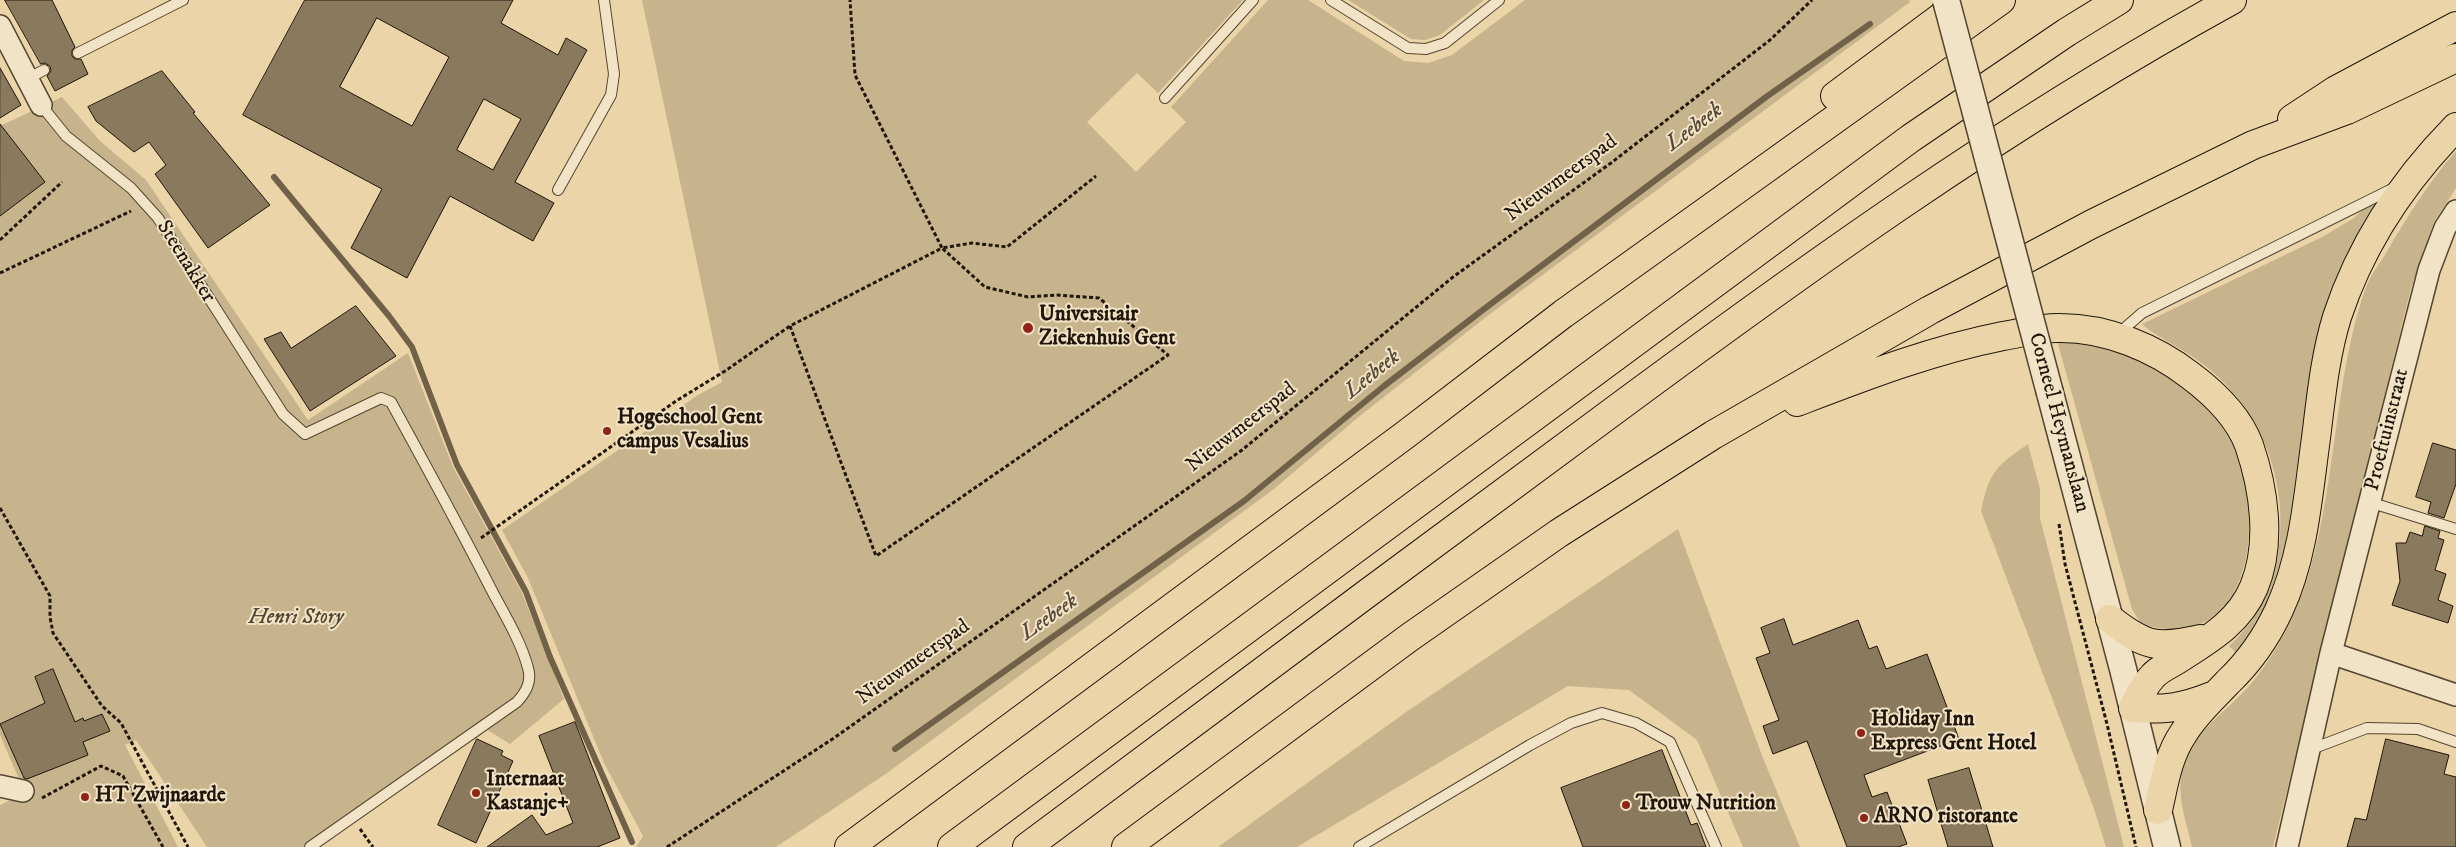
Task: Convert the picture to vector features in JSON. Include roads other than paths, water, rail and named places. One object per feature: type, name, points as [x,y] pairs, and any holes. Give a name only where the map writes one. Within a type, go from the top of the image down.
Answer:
[{"type":"highway","points":[[1563,314],[1671,224],[1818,109],[1964,0]]},
{"type":"highway","points":[[849,847],[1405,435],[1563,314],[2001,0]]},
{"type":"highway","points":[[952,847],[1911,138],[2067,32],[2119,0]]},
{"type":"highway","points":[[1027,847],[1780,287],[1948,172],[2093,80],[2232,0]]},
{"type":"highway","points":[[2253,145],[2336,90],[2456,26]]},
{"type":"highway","points":[[1126,847],[1410,637],[1559,533],[1713,435],[1939,306],[2092,224],[2253,145],[2347,110],[2456,58]]},
{"type":"highway","points":[[2158,810],[2172,753],[2182,734],[2212,696],[2247,661],[2279,610],[2298,554],[2305,524],[2327,360],[2337,318],[2364,249],[2407,182],[2456,127]]},
{"type":"highway","points":[[1713,435],[1853,380],[1976,341],[2059,327],[2086,330],[2115,337],[2152,351],[2180,367],[2208,389],[2230,411],[2246,437],[2258,470],[2263,500],[2264,532],[2256,578],[2244,606],[2217,635],[2154,674],[2143,687],[2133,708],[2160,710],[2184,707],[2212,696]]},
{"type":"highway","points":[[2110,618],[2145,642],[2161,646],[2217,635]]},
{"type":"street","name":"Corneel Heymanslaan","points":[[1946,0],[2110,618],[2167,847]]},
{"type":"street","name":"Steenakker","points":[[0,26],[36,75],[41,106]]},
{"type":"street","name":"Proeftuinstraat","points":[[2287,847],[2331,653],[2429,270],[2445,228],[2456,211]]},
{"type":"street","points":[[2331,653],[2456,695]]},
{"type":"street","points":[[0,786],[23,791]]},
{"type":"lane","points":[[78,53],[183,0]]},
{"type":"lane","points":[[558,190],[611,95],[614,74],[604,0]]},
{"type":"lane","points":[[1165,98],[1253,0]]},
{"type":"lane","points":[[1331,0],[1408,48],[1426,49],[1445,43],[1499,0]]},
{"type":"lane","name":"Steenakker","points":[[41,106],[66,136],[131,188],[158,218],[283,414],[305,434],[381,398],[391,402],[470,547],[529,669],[529,682],[525,693],[517,702],[310,847]]},
{"type":"lane","points":[[2115,337],[2142,313],[2407,182]]},
{"type":"lane","points":[[2369,502],[2456,529]]},
{"type":"lane","points":[[1359,847],[1530,745],[1571,723],[1602,713],[1636,723],[1670,742],[1716,847]]},
{"type":"lane","points":[[2308,750],[2367,728],[2418,729],[2456,742]]},
{"type":"waterway","name":"Leebeek","points":[[895,749],[1244,501],[1384,386],[1488,306],[1766,97],[1870,24]]},
{"type":"waterway","points":[[274,177],[389,316],[412,347],[457,465],[526,592],[550,657],[632,842]]},
{"type":"place","name":"Universitair Ziekenhuis Gent","points":[[1028,328]]},
{"type":"place","name":"Hogeschool Gent campus Vesalius","points":[[607,431]]},
{"type":"place","name":"Holiday Inn Express Gent Hotel","points":[[1861,733]]},
{"type":"place","name":"Internaat Kastanje+","points":[[476,793]]},
{"type":"place","name":"HT Zwijnaarde","points":[[85,797]]},
{"type":"place","name":"Trouw Nutrition","points":[[1626,805]]},
{"type":"place","name":"ARNO ristorante","points":[[1864,818]]},
{"type":"park label","name":"Henri Story","points":[[296,619]]}]
